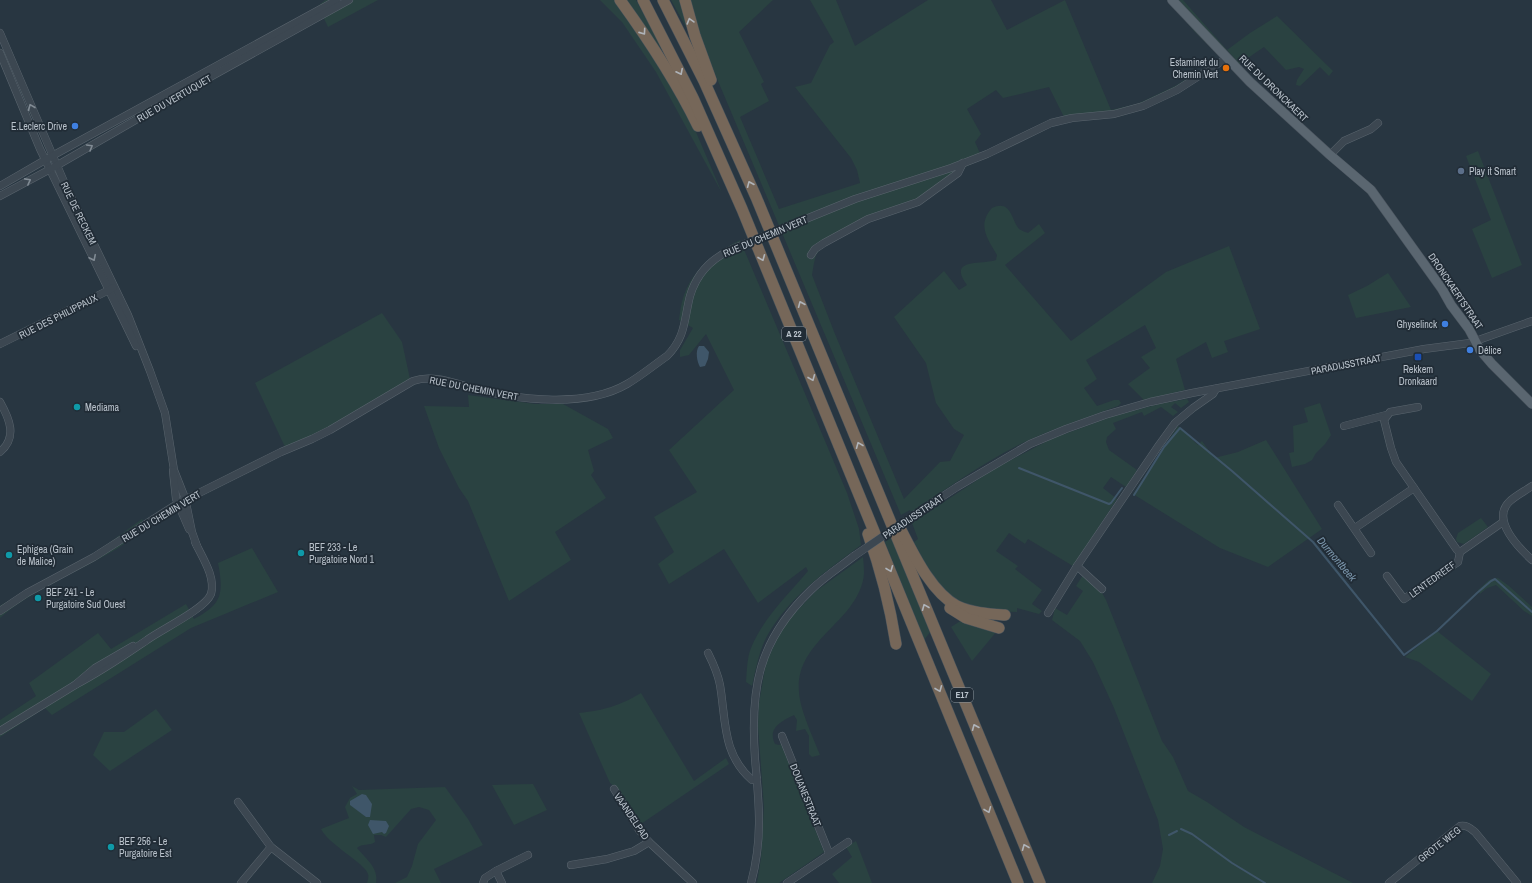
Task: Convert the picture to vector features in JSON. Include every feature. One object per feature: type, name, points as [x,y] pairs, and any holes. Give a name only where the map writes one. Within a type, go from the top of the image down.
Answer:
[{"type":"highway","points":[[620,0],[674,81],[726,183],[742,209]]},
{"type":"highway","name":"A 22","points":[[643,0],[693,98],[742,209],[870,520]]},
{"type":"highway","name":"A 22","points":[[663,0],[701,75],[736,150],[884,507]]},
{"type":"highway","points":[[685,0],[696,40],[729,124],[736,150]]},
{"type":"highway","points":[[845,459],[849,482],[886,591],[896,644]]},
{"type":"highway","points":[[869,471],[889,503],[908,552],[931,589],[943,603],[955,612],[966,618],[999,628]]},
{"type":"highway","name":"E17","points":[[884,507],[1040,883]]},
{"type":"highway","name":"E17","points":[[870,520],[1018,883]]},
{"type":"highway","points":[[897,522],[912,551],[933,584],[947,599],[970,611],[1005,615]]},
{"type":"main road","name":"RUE DU DRONCKAERT","points":[[1172,0],[1260,91],[1366,186]]},
{"type":"main road","name":"DRONCKAERTSTRAAT","points":[[1366,186],[1373,193],[1442,289],[1451,305],[1469,329],[1480,350],[1498,372],[1532,404]]},
{"type":"street","name":"RUE DU VERTUQUET","points":[[0,186],[52,156],[338,0]]},
{"type":"street","name":"RUE DU VERTUQUET","points":[[0,196],[50,170],[203,81],[349,0]]},
{"type":"street","name":"RUE DE RECKEM","points":[[0,33],[56,166],[112,288]]},
{"type":"street","name":"RUE DE RECKEM","points":[[0,53],[45,160],[112,288],[128,315],[168,425],[174,490],[177,504],[197,546]]},
{"type":"street","name":"RUE DU CHEMIN VERT","points":[[0,611],[27,593],[94,557],[177,504],[281,452],[330,430],[417,379],[436,379],[503,395],[556,400],[592,396],[608,392],[622,386],[667,356],[673,349],[684,330],[690,296],[698,278],[712,261],[722,254],[856,199],[964,164],[990,153],[1034,130],[1056,122],[1072,118],[1120,112],[1155,101],[1185,85],[1227,58]]},
{"type":"street","points":[[1330,155],[1344,141],[1371,129],[1378,123]]},
{"type":"street","name":"RUE DU CHEMIN VERT","points":[[811,255],[815,249],[824,243],[868,219],[918,202],[958,173],[964,164]]},
{"type":"street","name":"RUE DES PHILIPPAUX","points":[[0,344],[112,288]]},
{"type":"street","name":"PARADIJSSTRAAT","points":[[751,883],[759,838],[760,812],[754,719],[757,687],[764,657],[776,631],[792,610],[812,589],[854,556],[957,487],[1030,444],[1105,415],[1142,404],[1216,389],[1424,349],[1476,341],[1532,320]]},
{"type":"street","points":[[1048,613],[1077,566],[1175,423],[1213,394],[1216,389]]},
{"type":"street","points":[[0,402],[9,419],[11,427],[9,440],[0,452]]},
{"type":"street","points":[[1344,426],[1386,415],[1390,412],[1418,407]]},
{"type":"street","name":"LENTEDREEF","points":[[1386,415],[1384,420],[1396,462],[1457,550],[1460,552]]},
{"type":"street","name":"RUE DE RECKEM","points":[[172,461],[186,500],[192,532],[197,546]]},
{"type":"street","points":[[1532,486],[1508,502],[1503,512],[1503,522],[1520,548],[1532,560]]},
{"type":"street","points":[[1355,528],[1414,488]]},
{"type":"street","points":[[1338,505],[1371,553]]},
{"type":"street","name":"LENTEDREEF","points":[[1387,576],[1404,599],[1458,562],[1460,552],[1503,522]]},
{"type":"street","points":[[0,731],[75,684],[108,667],[147,639],[200,606],[210,596],[212,584],[197,546]]},
{"type":"street","points":[[1077,566],[1102,588]]},
{"type":"street","points":[[708,653],[717,672],[720,684],[723,719],[730,746],[744,773],[752,780],[757,779]]},
{"type":"street","name":"DOUANESTRAAT","points":[[782,736],[829,853]]},
{"type":"street","name":"VAANDELPAD","points":[[614,789],[639,830],[649,842],[693,883]]},
{"type":"street","points":[[238,802],[271,847],[318,883]]},
{"type":"street","name":"GROTE WEG","points":[[1389,883],[1460,826],[1464,825],[1475,832],[1517,883]]},
{"type":"street","name":"VAANDELPAD","points":[[571,865],[607,859],[634,851],[649,842]]},
{"type":"street","points":[[787,883],[829,853],[848,842]]},
{"type":"street","points":[[241,883],[271,847]]},
{"type":"street","points":[[483,883],[485,878],[496,871],[528,855]]},
{"type":"street","points":[[496,871],[502,883]]},
{"type":"green space","points":[[325,0],[378,0],[328,27],[318,6]]},
{"type":"green space","points":[[600,0],[636,0],[668,59],[661,68],[693,125],[722,193],[656,72],[622,22]]},
{"type":"green space","points":[[671,0],[773,0],[739,32],[764,82],[761,84],[769,101],[740,117],[779,209],[860,183],[857,170],[851,158],[795,87],[811,83],[830,45],[834,42],[810,0],[836,0],[855,46],[928,0],[991,0],[1007,30],[1065,0],[1111,110],[1137,104],[1175,86],[1199,71],[1203,76],[1157,103],[1066,121],[1049,87],[1003,98],[996,90],[967,109],[981,134],[975,142],[982,158],[951,175],[919,199],[870,215],[822,247],[816,255],[812,275],[904,499],[940,462],[950,461],[964,435],[954,429],[936,403],[926,363],[894,317],[944,271],[959,290],[967,285],[962,276],[961,270],[963,267],[968,264],[996,260],[997,255],[987,237],[984,226],[987,214],[992,208],[1003,206],[1007,208],[1010,211],[1016,225],[1021,230],[1028,233],[1039,224],[1045,233],[1005,265],[1071,341],[1166,272],[1229,246],[1260,329],[1224,341],[1228,352],[1212,358],[1206,342],[1176,359],[1185,390],[1144,400],[1128,384],[1150,368],[1141,357],[1156,348],[1145,325],[1086,360],[1097,379],[1084,388],[1097,406],[1114,400],[1119,400],[1121,403],[1118,406],[1029,440],[969,474],[911,512],[910,510],[901,515],[710,62],[697,26],[686,27]]},
{"type":"green space","points":[[1167,0],[1183,0],[1227,50],[1219,56],[1194,31]]},
{"type":"green space","points":[[1277,16],[1333,71],[1329,76],[1320,67],[1300,86],[1296,85],[1297,80],[1304,69],[1299,67],[1286,70],[1264,47],[1239,64],[1227,50]]},
{"type":"green space","points":[[1478,151],[1522,265],[1492,278],[1472,229],[1491,220],[1466,156]]},
{"type":"green space","points":[[740,240],[847,493],[859,529],[861,545],[809,586],[786,609],[767,636],[758,660],[752,686],[746,682],[748,660],[751,648],[769,617],[808,571],[806,567],[758,603],[724,549],[669,584],[658,564],[674,552],[654,517],[697,492],[669,450],[734,390],[706,334],[689,355],[680,357],[680,350],[693,328],[679,320],[683,298],[688,286],[699,269],[722,250]]},
{"type":"green space","points":[[1388,273],[1411,307],[1356,318],[1348,295],[1367,286]]},
{"type":"green space","points":[[382,313],[402,342],[410,379],[318,433],[285,447],[255,383]]},
{"type":"green space","points":[[468,395],[535,404],[563,404],[608,429],[613,438],[588,450],[594,471],[591,475],[606,498],[555,532],[571,560],[509,601],[468,501],[459,488],[439,448],[424,406],[469,407]]},
{"type":"green space","points":[[1187,399],[1189,402],[1181,408],[1175,403],[1171,407],[1178,412],[1173,416],[1161,407],[1144,416],[1142,412],[1113,423],[1116,429],[1107,437],[1106,442],[1109,450],[1137,470],[1126,487],[1111,477],[1103,488],[1117,499],[1073,566],[1028,539],[1025,544],[1009,533],[996,551],[1018,566],[1015,569],[1042,590],[1032,604],[1042,611],[1039,614],[1017,608],[1017,612],[986,611],[954,600],[945,592],[925,563],[914,542],[918,539],[912,523],[994,469],[1051,439],[1114,416],[1159,404]]},
{"type":"green space","points":[[1320,403],[1331,435],[1312,460],[1305,464],[1292,467],[1289,453],[1294,452],[1293,426],[1308,422],[1304,408]]},
{"type":"green space","points":[[1178,426],[1198,445],[1202,441],[1214,458],[1238,452],[1266,440],[1322,529],[1268,567],[1220,548],[1133,494]]},
{"type":"green space","points":[[1481,518],[1488,527],[1464,544],[1457,542],[1456,539],[1458,533]]},
{"type":"green space","points":[[142,519],[147,527],[117,549],[38,591],[12,608],[0,618],[1,605],[95,553]]},
{"type":"green space","points":[[892,537],[931,631],[924,640],[885,542]]},
{"type":"green space","points":[[252,548],[278,592],[191,628],[52,715],[45,708],[0,737],[0,720],[36,696],[29,683],[98,633],[111,649],[186,604],[194,619],[203,614],[219,597],[221,583],[218,563]]},
{"type":"green space","points":[[863,557],[864,578],[856,598],[847,611],[814,647],[805,660],[800,675],[799,692],[802,707],[807,724],[820,755],[812,757],[809,754],[809,736],[805,729],[796,731],[797,720],[794,715],[777,726],[774,729],[773,734],[775,744],[781,744],[824,852],[779,883],[757,883],[761,858],[764,807],[758,726],[759,703],[766,663],[779,635],[792,616],[816,591]]},
{"type":"green space","points":[[1083,575],[1101,591],[1106,600],[1162,741],[1173,757],[1188,791],[1244,827],[1353,883],[1152,883],[1160,866],[1163,849],[1158,820],[1114,708],[1093,662],[1080,641],[1052,620],[1055,608],[1067,615],[1083,591],[1076,586]]},
{"type":"green space","points":[[1498,578],[1532,607],[1532,616],[1524,611],[1496,585],[1487,588],[1480,594],[1478,590],[1489,580]]},
{"type":"green space","points":[[962,620],[997,631],[972,661],[951,627]]},
{"type":"green space","points":[[1437,631],[1491,674],[1472,701],[1419,662],[1405,657]]},
{"type":"green space","points":[[641,693],[694,781],[726,758],[729,764],[638,826],[615,787],[610,783],[579,713],[612,707]]},
{"type":"green space","points":[[156,709],[172,730],[110,771],[93,755],[104,732],[124,732]]},
{"type":"green space","points":[[533,784],[547,810],[514,825],[492,785]]},
{"type":"green space","points":[[352,786],[359,790],[445,787],[468,819],[483,845],[434,869],[441,883],[395,883],[407,877],[412,866],[418,844],[436,820],[429,810],[419,807],[411,809],[386,837],[374,835],[375,842],[359,846],[357,848],[371,864],[376,873],[376,883],[367,883],[368,874],[361,865],[331,841],[321,829],[349,818],[345,807],[350,798],[357,794]]},
{"type":"green space","points":[[856,841],[872,883],[839,883],[832,874],[852,857],[846,847]]},
{"type":"water","points":[[699,346],[704,346],[709,352],[705,366],[700,367],[697,356]]},
{"type":"water","points":[[362,794],[366,795],[372,804],[370,817],[366,817],[350,805],[350,801]]},
{"type":"water","points":[[370,820],[386,821],[389,826],[386,833],[384,834],[382,832],[373,834],[368,825]]},
{"type":"waterway","name":"Durmontbeek","points":[[1134,495],[1164,447],[1180,428],[1313,542],[1404,655],[1437,631],[1477,593],[1495,579],[1532,612]]},
{"type":"waterway","name":"Durmontbeek","points":[[1019,468],[1109,504],[1122,488]]},
{"type":"waterway","points":[[1181,829],[1192,834],[1232,863],[1265,883]]},
{"type":"waterway","points":[[1169,835],[1177,831]]},
{"type":"place","name":"Estaminet du Chemin Vert","points":[[1226,68]]},
{"type":"place","name":"E.Leclerc Drive","points":[[75,126]]},
{"type":"place","name":"Play it Smart","points":[[1461,171]]},
{"type":"place","name":"Ghyselinck","points":[[1445,324]]},
{"type":"place","name":"Délice","points":[[1470,350]]},
{"type":"place","name":"Rekkem Dronkaard","points":[[1418,357]]},
{"type":"place","name":"Mediama","points":[[77,407]]},
{"type":"place","name":"BEF 233 - Le Purgatoire Nord 1","points":[[301,553]]},
{"type":"place","name":"Ephigea (Grain de Malice)","points":[[9,555]]},
{"type":"place","name":"BEF 241 - Le Purgatoire Sud Ouest","points":[[38,598]]},
{"type":"place","name":"BEF 256 - Le Purgatoire Est","points":[[111,847]]}]
